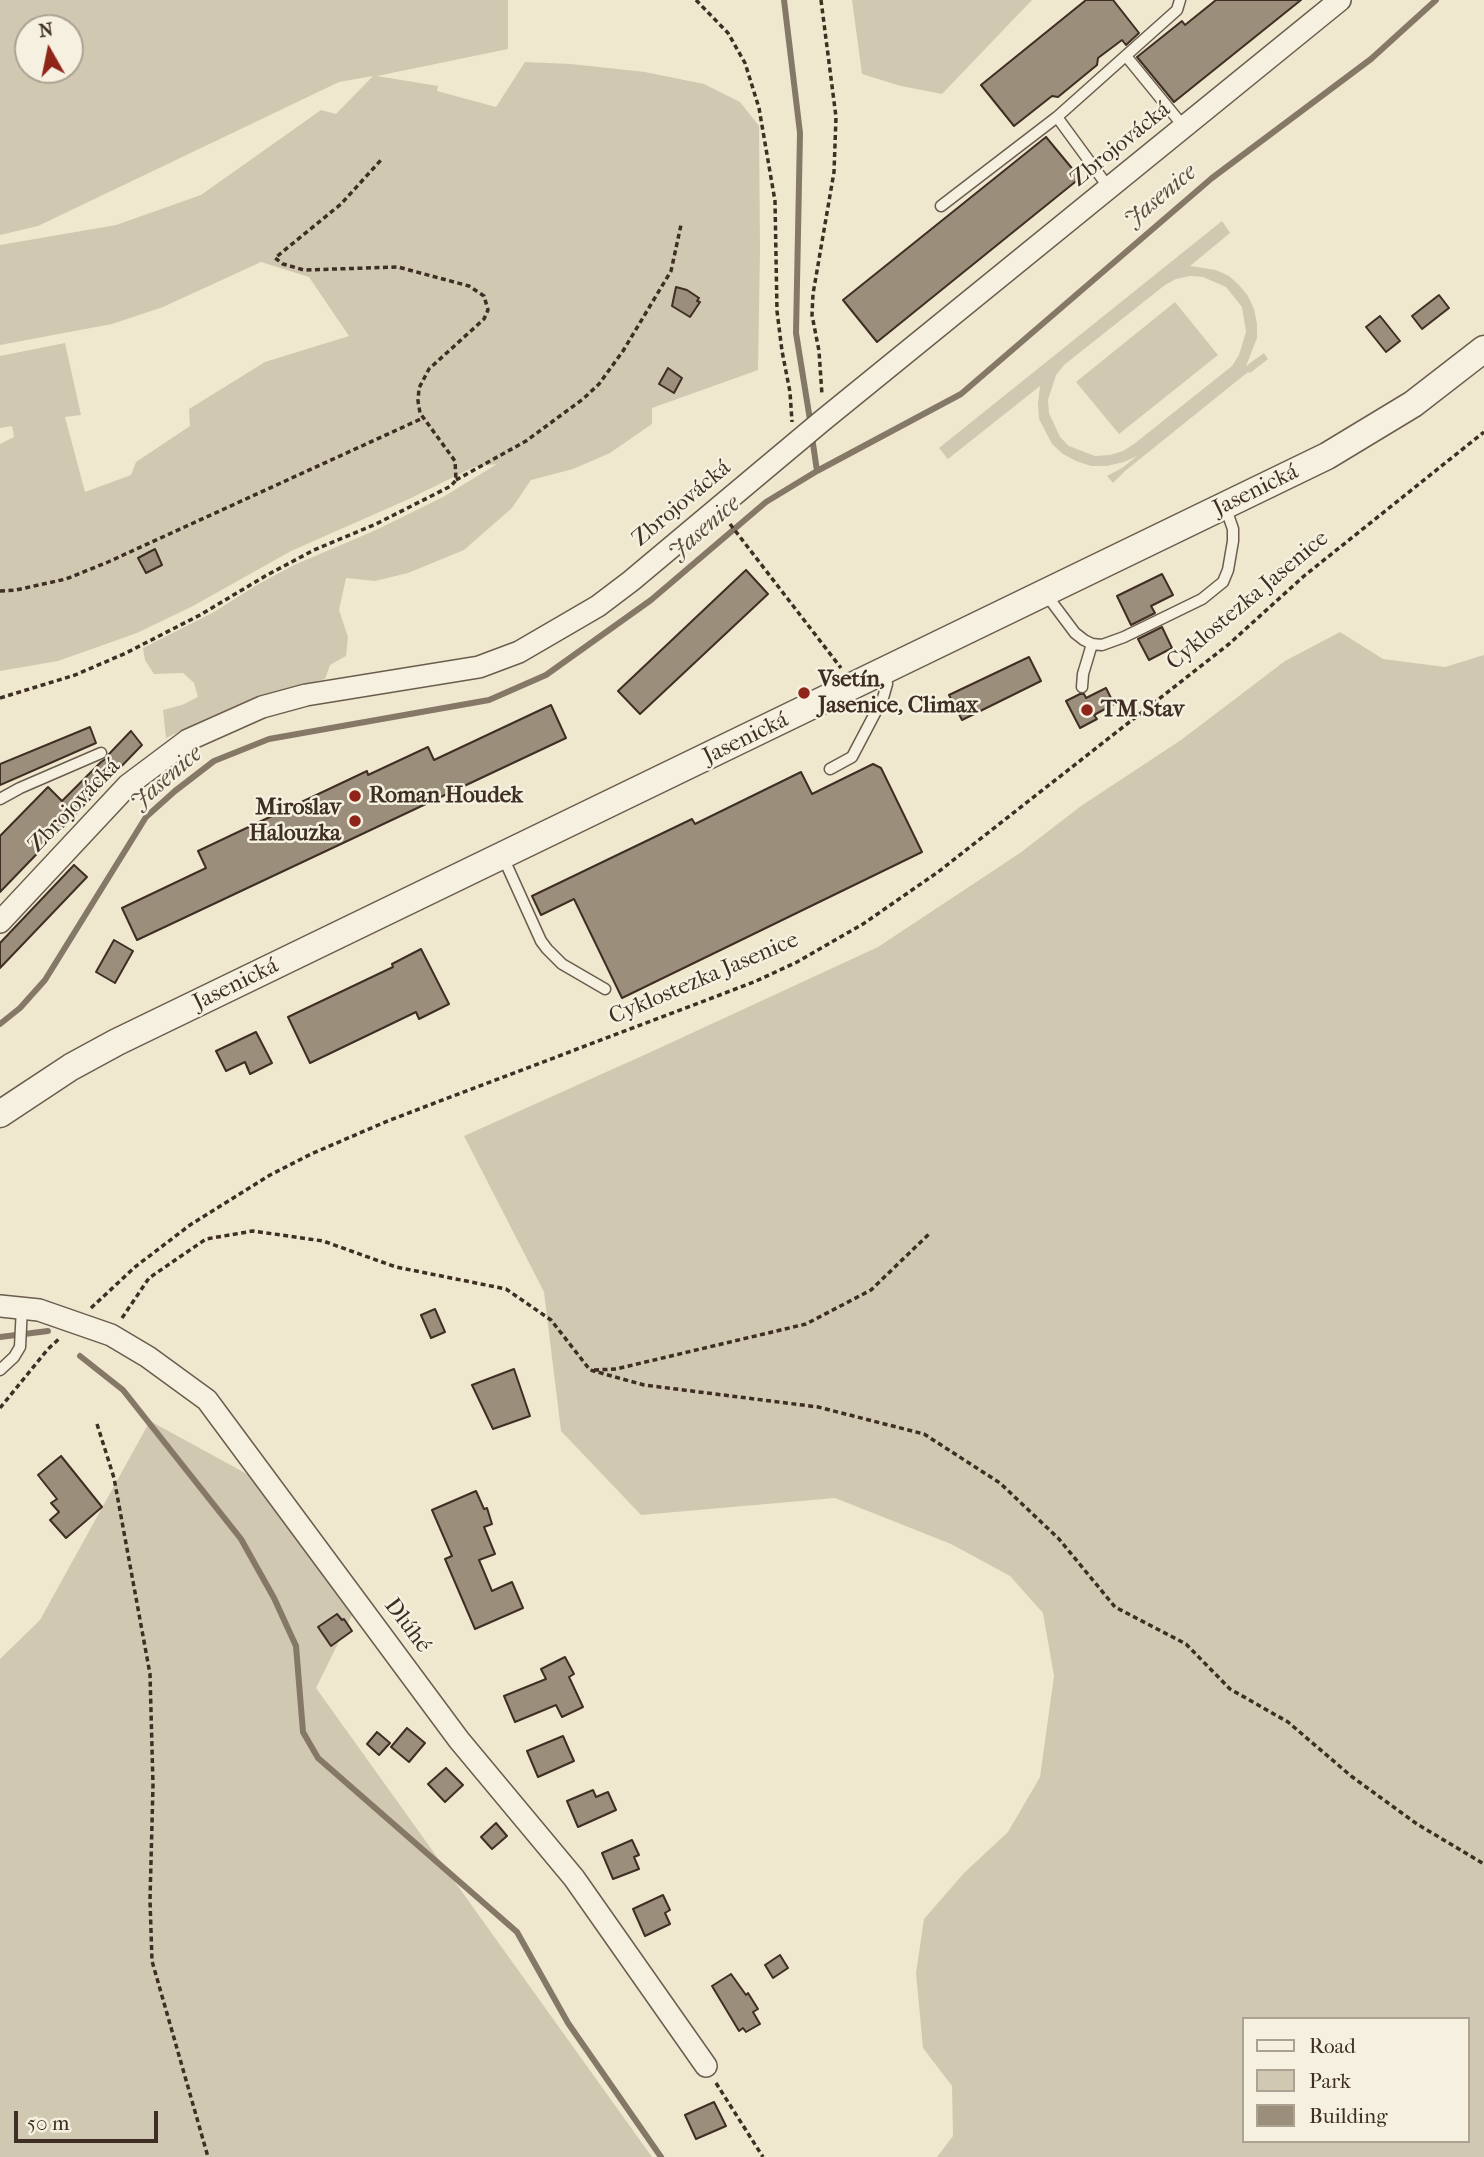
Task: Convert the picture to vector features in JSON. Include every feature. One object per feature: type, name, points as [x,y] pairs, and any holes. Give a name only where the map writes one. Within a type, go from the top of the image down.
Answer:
[{"type":"street","name":"Zbrojovácká","points":[[0,922],[128,785],[188,740],[262,706],[306,695],[479,667],[519,652],[575,621],[615,593],[824,419],[1340,0]]},
{"type":"street","name":"Jasenická","points":[[0,1114],[71,1067],[117,1042],[503,857],[1345,446],[1413,404],[1484,349]]},
{"type":"street","name":"Dlúhé","points":[[0,1306],[22,1314],[76,1322],[111,1335],[148,1357],[206,1399],[459,1740],[574,1878],[706,2066]]},
{"type":"lane","points":[[941,206],[1057,117],[1177,10],[1180,0]]},
{"type":"lane","points":[[1126,56],[1184,127]]},
{"type":"lane","points":[[1057,117],[1109,188]]},
{"type":"lane","points":[[1045,593],[1075,633],[1092,644],[1102,645],[1124,637],[1202,599],[1223,582],[1233,541],[1233,529],[1225,506]]},
{"type":"lane","points":[[1082,687],[1092,644]]},
{"type":"lane","points":[[830,769],[852,757],[883,698],[887,684],[885,671]]},
{"type":"lane","points":[[0,799],[101,753]]},
{"type":"lane","points":[[503,857],[547,949],[562,964],[605,989]]},
{"type":"lane","points":[[0,1370],[17,1353],[22,1340],[22,1314]]},
{"type":"path","points":[[696,0],[728,33],[745,63],[759,108],[775,201],[777,311],[797,442]]},
{"type":"path","points":[[821,0],[836,117],[834,172],[815,276],[812,315],[819,351],[824,419]]},
{"type":"path","points":[[381,160],[341,204],[275,258],[283,264],[304,270],[398,267],[469,286],[484,296],[488,310],[484,319],[429,369],[424,377],[418,401],[423,418],[455,461],[456,480]]},
{"type":"path","points":[[0,698],[75,675],[126,653],[200,615],[314,550],[376,524],[451,486],[456,480],[526,441],[583,399],[599,384],[624,351],[671,271],[681,225]]},
{"type":"path","points":[[0,591],[66,579],[108,562],[423,418]]},
{"type":"path","name":"Cyklostezka Jasenice","points":[[0,1408],[48,1349],[135,1267],[190,1225],[270,1175],[390,1120],[754,982],[797,962],[863,925],[938,872],[1229,644],[1304,576],[1484,432]]},
{"type":"path","points":[[730,523],[846,674]]},
{"type":"path","points":[[111,1335],[149,1278],[206,1239],[253,1231],[323,1241],[396,1267],[506,1289],[551,1320],[590,1370],[644,1385],[818,1407],[924,1434],[1000,1483],[1059,1539],[1115,1607],[1186,1644],[1230,1689],[1288,1722],[1350,1776],[1417,1824],[1484,1864]]},
{"type":"path","points":[[590,1370],[616,1369],[806,1324],[871,1290],[930,1233]]},
{"type":"path","points":[[97,1424],[114,1478],[149,1674],[153,1785],[150,1899],[152,1961],[208,2157]]},
{"type":"path","points":[[706,2066],[763,2157]]},
{"type":"green space","points":[[0,0],[508,0],[508,49],[377,76],[438,86],[437,91],[496,107],[525,62],[571,64],[645,72],[704,84],[740,102],[759,126],[758,370],[652,408],[652,424],[610,453],[573,469],[531,480],[512,508],[464,550],[408,573],[375,581],[346,578],[339,610],[348,637],[346,656],[330,665],[325,679],[267,694],[166,738],[163,710],[198,697],[194,683],[183,673],[154,674],[145,660],[143,648],[214,612],[294,565],[376,530],[443,497],[497,464],[474,467],[291,551],[193,606],[137,633],[58,661],[0,671],[0,444],[14,437],[12,426],[0,428],[0,356],[65,343],[81,415],[65,417],[85,492],[131,475],[136,462],[190,426],[189,409],[265,362],[349,336],[309,277],[261,262],[163,307],[112,324],[0,345],[0,245],[116,225],[201,195],[321,110],[336,114],[373,76],[339,82],[38,226],[0,235]]},
{"type":"green space","points":[[852,0],[1032,0],[942,94],[901,86],[862,74]]},
{"type":"green space","points":[[1222,221],[1230,233],[1190,266],[1216,270],[1239,285],[1254,309],[1257,324],[1257,338],[1246,366],[1264,353],[1268,359],[1248,372],[1113,483],[1107,476],[1137,456],[1107,466],[1091,466],[1063,454],[1052,444],[1039,419],[1040,386],[948,459],[939,448]],"holes":[[[1190,276],[1203,277],[1226,287],[1242,307],[1246,332],[1239,355],[1232,366],[1123,451],[1095,456],[1069,446],[1060,437],[1049,413],[1048,400],[1056,375],[1064,365],[1165,285]]]},
{"type":"green space","points":[[1175,302],[1218,355],[1119,434],[1076,382]]},
{"type":"green space","points":[[1340,632],[1383,659],[1445,667],[1484,655],[1484,2157],[937,2157],[953,2136],[952,2086],[923,2048],[916,1973],[924,1919],[964,1873],[1008,1832],[1040,1777],[1054,1676],[1043,1613],[1010,1576],[951,1544],[835,1498],[641,1515],[561,1431],[544,1292],[464,1136],[878,947],[1020,853],[1081,806],[1181,740],[1285,661]]},
{"type":"green space","points":[[150,1421],[291,1498],[360,1599],[316,1688],[652,2157],[0,2157],[0,1659],[40,1620]]},
{"type":"building","points":[[1086,0],[1113,0],[1139,33],[1126,45],[1122,40],[1098,58],[1097,65],[1058,97],[1052,96],[1014,126],[981,85]]},
{"type":"building","points":[[1216,0],[1301,0],[1174,102],[1137,57],[1182,21],[1185,25]]},
{"type":"building","points":[[1046,137],[1080,178],[877,342],[843,300]]},
{"type":"building","points":[[676,287],[699,298],[697,301],[700,302],[690,317],[672,306]]},
{"type":"building","points":[[1439,295],[1449,308],[1422,329],[1412,316]]},
{"type":"building","points":[[1380,316],[1400,341],[1386,352],[1366,327]]},
{"type":"building","points":[[668,368],[682,378],[674,393],[659,384]]},
{"type":"building","points":[[155,549],[162,565],[146,573],[138,558]]},
{"type":"building","points":[[746,570],[768,594],[640,714],[618,691]]},
{"type":"building","points":[[1162,574],[1173,595],[1151,606],[1155,613],[1131,625],[1117,596]]},
{"type":"building","points":[[1162,627],[1172,648],[1149,660],[1138,639]]},
{"type":"building","points":[[1029,657],[1041,681],[962,720],[949,695]]},
{"type":"building","name":"TM Stav","points":[[1106,688],[1114,704],[1094,715],[1097,719],[1080,728],[1066,701],[1080,694],[1084,694],[1086,698]]},
{"type":"building","points":[[551,705],[566,738],[137,940],[122,908],[206,868],[198,851],[367,771],[368,775],[428,747],[434,760]]},
{"type":"building","points":[[90,727],[96,743],[0,785],[0,764]]},
{"type":"building","points":[[131,731],[142,745],[0,892],[0,836],[48,787],[62,801]]},
{"type":"building","points":[[873,764],[881,768],[922,852],[622,998],[574,899],[541,915],[532,896],[692,819],[695,824],[801,772],[812,794]]},
{"type":"building","points":[[74,865],[87,877],[0,968],[0,943]]},
{"type":"building","points":[[114,940],[133,951],[115,983],[96,972]]},
{"type":"building","points":[[421,949],[449,1004],[419,1019],[416,1012],[310,1063],[288,1017],[393,967],[392,964]]},
{"type":"building","points":[[256,1032],[272,1063],[250,1074],[245,1062],[226,1071],[216,1051]]},
{"type":"building","points":[[435,1309],[445,1332],[431,1338],[421,1315]]},
{"type":"building","points":[[514,1369],[530,1416],[493,1429],[472,1385]]},
{"type":"building","points":[[61,1456],[102,1507],[66,1538],[50,1520],[59,1512],[51,1503],[57,1499],[38,1475]]},
{"type":"building","points":[[476,1491],[484,1509],[487,1508],[492,1524],[484,1527],[495,1554],[479,1560],[492,1591],[512,1582],[523,1608],[475,1629],[445,1559],[452,1556],[432,1510]]},
{"type":"building","points":[[337,1614],[352,1631],[331,1646],[318,1627]]},
{"type":"building","points":[[565,1657],[574,1674],[569,1677],[583,1707],[562,1717],[556,1705],[515,1722],[504,1696],[546,1679],[541,1669]]},
{"type":"building","points":[[407,1728],[425,1743],[409,1762],[391,1747]]},
{"type":"building","points":[[377,1732],[390,1743],[379,1755],[367,1744]]},
{"type":"building","points":[[563,1736],[574,1761],[538,1777],[527,1751]]},
{"type":"building","points":[[446,1768],[463,1785],[445,1802],[428,1784]]},
{"type":"building","points":[[593,1790],[596,1797],[608,1792],[616,1810],[578,1827],[567,1801]]},
{"type":"building","points":[[496,1823],[507,1836],[492,1849],[481,1837]]},
{"type":"building","points":[[632,1840],[639,1855],[634,1857],[639,1869],[613,1879],[602,1853]]},
{"type":"building","points":[[663,1895],[670,1910],[665,1913],[670,1924],[645,1936],[633,1909]]},
{"type":"building","points":[[780,1955],[788,1968],[773,1978],[765,1965]]},
{"type":"building","points":[[731,1974],[758,2009],[753,2012],[760,2024],[746,2032],[743,2028],[739,2031],[712,1986]]},
{"type":"building","points":[[714,2102],[726,2126],[696,2139],[685,2115]]},
{"type":"waterway","points":[[784,0],[800,133],[796,333],[811,426]]},
{"type":"waterway","name":"Jasenice","points":[[0,1024],[20,1008],[45,980],[146,817],[214,761],[269,739],[489,700],[546,675],[651,600],[766,502],[817,471],[961,394],[1212,178],[1371,59],[1436,0]]},
{"type":"waterway","points":[[812,437],[817,471]]},
{"type":"waterway","points":[[0,1337],[48,1331]]},
{"type":"waterway","points":[[80,1356],[123,1390],[241,1539],[274,1598],[296,1646],[303,1732],[318,1758],[517,1932],[568,2023],[661,2157]]},
{"type":"place","name":"Vsetín, Jasenice, Climax","points":[[804,693]]},
{"type":"place","name":"TM Stav","points":[[1087,710]]},
{"type":"place","name":"Roman Houdek","points":[[355,796]]},
{"type":"place","name":"Miroslav Halouzka","points":[[355,821]]}]
